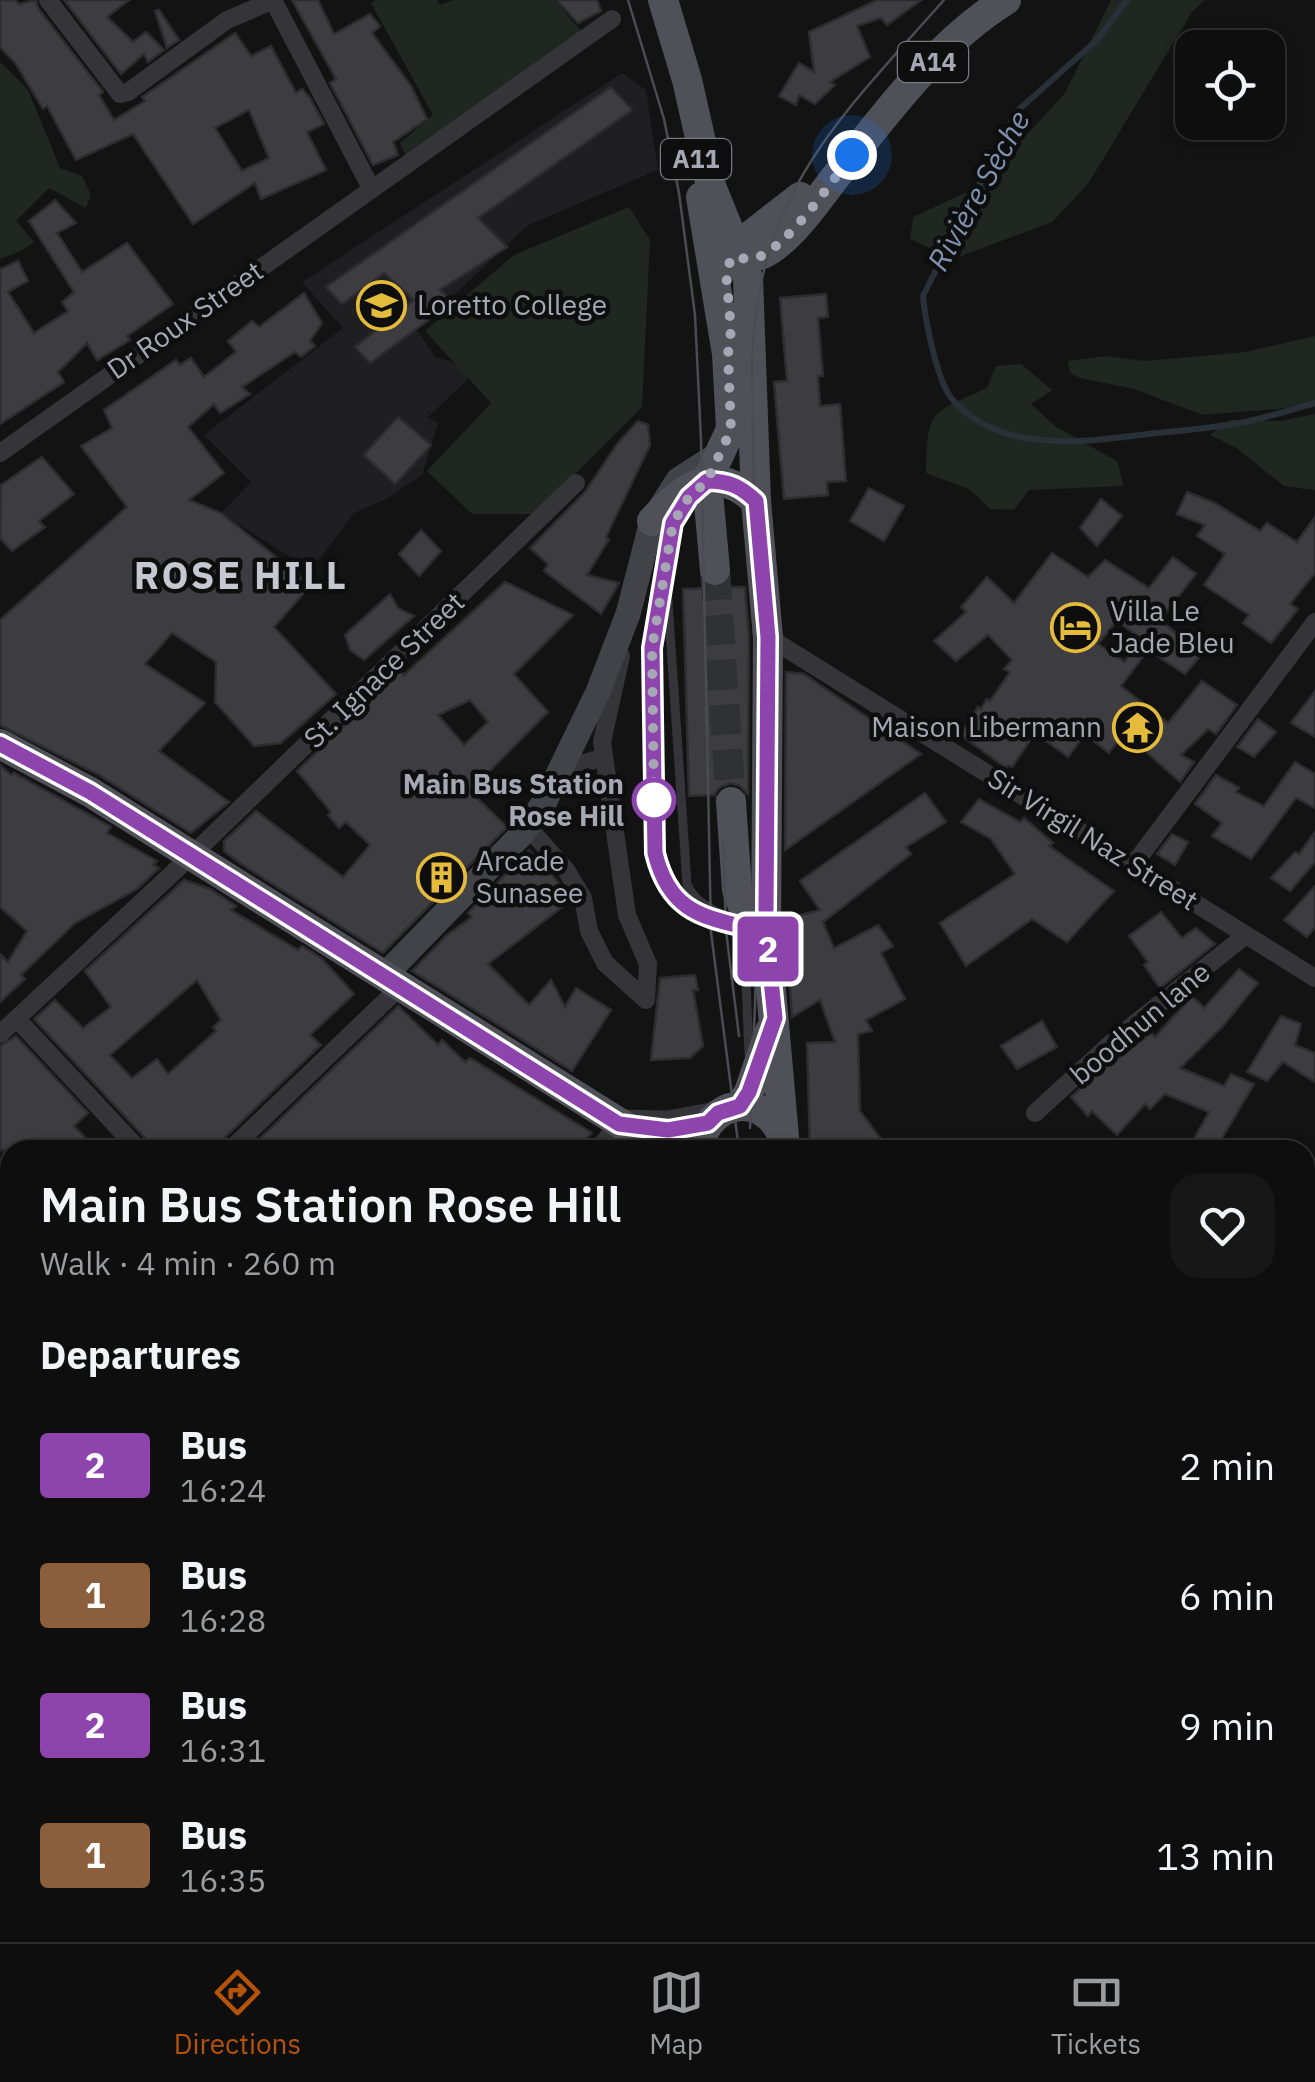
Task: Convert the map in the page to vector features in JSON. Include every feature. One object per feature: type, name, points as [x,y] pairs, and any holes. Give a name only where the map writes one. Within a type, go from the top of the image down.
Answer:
[{"type":"main road","name":"A14","points":[[730,250],[794,214],[923,70],[982,15],[1006,0]]},
{"type":"main road","name":"A11","points":[[662,2],[687,80],[730,250],[731,430],[707,481]]},
{"type":"main road","name":"A11","points":[[687,80],[699,188],[748,278],[756,501],[768,637],[753,929]]},
{"type":"main road","points":[[711,186],[734,203],[794,214],[786,253],[749,322]]},
{"type":"main road","points":[[707,481],[716,570]]},
{"type":"main road","points":[[652,521],[688,488],[707,481],[725,481],[756,501]]},
{"type":"main road","points":[[0,744],[90,792],[646,1140]]},
{"type":"main road","name":"A11","points":[[731,802],[737,890],[753,929],[775,1018],[785,1140]]},
{"type":"main road","name":"A11","points":[[736,1097],[749,1092],[775,1018]]},
{"type":"main road","points":[[622,1126],[703,1136],[718,1113],[736,1097],[771,1116],[783,1140]]},
{"type":"street","points":[[48,0],[120,94],[227,20],[273,0],[371,188]]},
{"type":"street","name":"Dr Roux Street","points":[[0,454],[612,19]]},
{"type":"street","points":[[528,826],[566,870],[583,898],[589,931],[605,963],[646,1000],[648,964],[627,914],[602,742],[652,521],[678,480],[720,453]]},
{"type":"street","name":"St. Ignace Street","points":[[0,1034],[191,856],[576,484]]},
{"type":"street","points":[[240,1140],[391,982],[528,826],[561,770],[598,692],[628,614]]},
{"type":"street","points":[[1134,864],[1315,622]]},
{"type":"street","name":"Sir Virgil Naz Street","points":[[768,637],[1315,978]]},
{"type":"street","points":[[561,770],[604,757]]},
{"type":"street","name":"boodhun lane","points":[[1035,1113],[1118,1037],[1246,935]]},
{"type":"street","points":[[17,1019],[129,1140]]},
{"type":"street","points":[[607,1140],[622,1126]]},
{"type":"lane","points":[[707,481],[689,497],[673,523],[652,648],[655,853],[660,876],[672,895],[688,909],[702,917],[753,929]]},
{"type":"lane","points":[[666,572],[687,884],[692,897],[701,905],[753,929]]},
{"type":"lane","points":[[581,1100],[622,1114],[668,1115],[699,1111],[736,1097],[748,1070],[746,948],[753,929]]},
{"type":"shaded area","points":[[437,0],[440,5],[453,0],[555,0],[582,32],[406,156],[400,143],[433,115],[371,3]]},
{"type":"shaded area","points":[[1111,0],[1205,0],[1181,30],[1175,30],[1175,40],[1088,184],[1052,222],[953,259],[910,239],[913,217],[980,186],[1065,93]]},
{"type":"shaded area","points":[[0,62],[28,90],[60,168],[82,176],[91,195],[86,208],[49,188],[16,221],[34,242],[0,259]]},
{"type":"shaded area","name":"Loretto College","points":[[622,73],[646,90],[658,170],[528,225],[417,330],[435,357],[478,370],[428,417],[438,423],[422,475],[388,498],[354,513],[311,570],[221,513],[251,482],[204,435],[343,328],[302,282]]},
{"type":"shaded area","points":[[629,207],[650,240],[642,407],[535,514],[472,514],[427,471],[491,403],[425,331],[514,255]]},
{"type":"shaded area","points":[[1315,336],[1315,402],[1299,407],[1203,415],[1134,389],[1080,378],[1070,373],[1068,361],[1106,356],[1144,361],[1246,352]]},
{"type":"shaded area","points":[[1021,364],[1052,390],[1031,404],[1055,426],[1118,462],[1123,486],[1029,490],[1014,510],[990,509],[971,490],[926,473],[928,436],[936,416],[953,403],[987,388],[996,366]]},
{"type":"shaded area","points":[[1315,414],[1315,490],[1284,486],[1235,447],[1210,435],[1230,420],[1281,421]]},
{"type":"building","points":[[0,0],[15,0],[19,4],[36,0],[38,8],[103,92],[99,95],[114,120],[235,33],[251,56],[271,46],[296,93],[302,89],[324,124],[307,132],[326,170],[261,199],[255,183],[193,224],[133,134],[76,160],[47,106],[43,109],[16,64],[0,47]],"holes":[[[249,110],[269,158],[242,171],[215,128]]]},
{"type":"building","points":[[64,0],[129,0],[107,17],[133,42],[146,32],[164,50],[148,62],[144,54],[121,74]]},
{"type":"building","points":[[292,0],[318,0],[334,34],[370,14],[380,26],[372,33],[411,86],[427,119],[393,142],[398,155],[373,165],[330,83],[336,79]]},
{"type":"building","points":[[557,0],[597,0],[601,11],[578,23]]},
{"type":"building","points":[[877,0],[921,0],[887,25],[881,18],[857,26],[870,57],[830,82],[835,85],[815,104],[799,95],[796,105],[779,96],[799,63],[814,72],[809,32]]},
{"type":"building","points":[[159,10],[179,40],[167,48],[155,11]]},
{"type":"building","points":[[611,87],[632,110],[478,218],[507,247],[440,290],[453,302],[370,363],[355,347],[414,300],[384,273],[342,304],[326,287]]},
{"type":"building","points":[[55,200],[76,223],[57,233],[82,272],[127,243],[173,304],[127,336],[130,340],[97,360],[87,343],[58,372],[64,382],[0,424],[0,269],[18,261],[28,281],[8,292],[34,333],[68,311],[62,302],[74,292],[29,221]]},
{"type":"building","points":[[304,293],[322,323],[310,341],[315,346],[301,357],[295,352],[242,387],[250,394],[220,413],[214,404],[188,427],[224,473],[189,500],[221,513],[311,585],[274,627],[336,694],[281,743],[254,746],[215,702],[216,662],[172,633],[145,664],[205,703],[159,751],[229,802],[191,833],[99,775],[0,725],[0,620],[127,507],[81,446],[112,428],[104,410],[176,360],[180,365],[191,358],[204,377],[236,352],[228,341],[252,321],[259,327]]},
{"type":"building","points":[[826,294],[828,317],[818,318],[823,376],[818,376],[820,406],[840,404],[846,481],[827,482],[828,495],[784,499],[774,382],[787,381],[780,298]]},
{"type":"building","points":[[398,417],[431,445],[395,484],[364,455]]},
{"type":"building","points":[[638,421],[648,425],[650,445],[606,537],[609,539],[587,575],[619,583],[601,614],[544,571],[548,564],[530,548],[585,492],[617,444]]},
{"type":"building","points":[[42,457],[74,494],[39,521],[45,527],[12,551],[0,538],[1,485]]},
{"type":"building","points":[[869,488],[904,506],[884,541],[850,521]]},
{"type":"building","points":[[1187,492],[1215,503],[1260,531],[1267,523],[1297,542],[1315,517],[1315,573],[1290,604],[1298,609],[1271,643],[1243,623],[1249,615],[1204,585],[1225,554],[1197,536],[1205,525],[1177,514]]},
{"type":"building","points":[[1101,499],[1122,516],[1097,546],[1080,528]]},
{"type":"building","points":[[421,530],[441,551],[419,576],[399,554]]},
{"type":"building","points":[[1052,553],[1088,577],[1105,560],[1149,588],[1173,557],[1196,574],[1160,620],[1186,641],[1194,630],[1210,644],[1185,674],[1148,650],[1121,686],[1168,723],[1202,681],[1237,705],[1216,734],[1208,729],[1181,755],[1194,762],[1180,782],[1124,732],[1109,753],[1085,734],[1068,757],[1035,733],[1012,767],[1006,768],[961,735],[978,707],[981,709],[987,699],[990,701],[1010,672],[1004,669],[1012,660],[988,635],[956,661],[934,641],[966,612],[961,607],[987,577],[1014,603]],"holes":[[[1117,621],[1138,636],[1125,662],[1098,644]]]},
{"type":"building","points":[[505,582],[573,615],[514,674],[548,712],[470,791],[507,827],[383,953],[247,868],[224,851],[224,841],[256,811],[343,877],[370,845],[346,822],[339,828],[328,815],[331,812],[297,771],[400,671],[404,675]],"holes":[[[470,700],[488,722],[464,745],[438,715]]]},
{"type":"building","points":[[745,587],[749,638],[748,794],[731,783],[720,787],[714,795],[689,796],[683,589]]},
{"type":"building","points":[[390,594],[398,608],[414,616],[364,660],[350,650],[345,635]]},
{"type":"building","points":[[786,672],[804,674],[921,754],[785,850]]},
{"type":"building","points":[[1315,691],[1315,737],[1291,723]]},
{"type":"building","points":[[1258,719],[1276,732],[1254,757],[1237,747]]},
{"type":"building","points":[[1295,762],[1315,774],[1315,808],[1296,798],[1251,859],[1212,836],[1222,823],[1195,804],[1216,775],[1239,788],[1236,792],[1264,806]]},
{"type":"building","points":[[0,765],[11,775],[14,773],[111,827],[107,833],[157,861],[153,865],[159,868],[137,889],[75,923],[21,975],[25,979],[0,1002],[0,954],[8,962],[27,931],[0,907]]},
{"type":"building","points":[[925,793],[946,822],[906,847],[911,854],[823,922],[834,948],[878,925],[893,946],[881,953],[905,999],[866,1020],[872,1031],[858,1034],[860,1111],[882,1140],[810,1140],[807,1043],[835,1042],[820,1000],[792,1017],[785,919],[820,910],[800,881]]},
{"type":"building","points":[[979,799],[1020,822],[1024,818],[1053,843],[1049,846],[1114,891],[1067,942],[1032,919],[966,966],[940,923],[1015,874],[991,839],[961,822]]},
{"type":"building","points":[[1315,832],[1315,862],[1290,891],[1271,878],[1295,852],[1299,854]]},
{"type":"building","points":[[1172,834],[1188,842],[1175,865],[1157,854]]},
{"type":"building","points":[[529,850],[570,901],[488,964],[529,1005],[551,980],[565,1007],[576,988],[611,1010],[572,1071],[412,971],[447,935],[472,917],[468,913]]},
{"type":"building","points":[[184,880],[210,889],[236,906],[231,910],[298,950],[302,946],[321,958],[354,994],[310,1035],[321,1045],[222,1140],[147,1140],[34,1019],[55,1000],[83,1028],[111,1007],[85,971]],"holes":[[[197,980],[221,1020],[213,1027],[216,1031],[168,1074],[157,1059],[132,1078],[110,1055]]]},
{"type":"building","points":[[1315,886],[1315,927],[1307,937],[1284,920]]},
{"type":"building","points":[[1161,912],[1182,938],[1196,928],[1215,944],[1160,988],[1144,965],[1148,962],[1129,936]]},
{"type":"building","points":[[1239,969],[1258,983],[1223,1026],[1180,1068],[1224,1086],[1231,1074],[1254,1084],[1221,1140],[1194,1140],[1209,1112],[1165,1094],[1150,1109],[1145,1104],[1117,1135],[1092,1111],[1088,1116],[1071,1097],[1114,1058],[1151,1033],[1155,1037],[1192,996],[1204,1008]]},
{"type":"building","points":[[695,975],[698,990],[693,990],[703,1046],[690,1058],[651,1060],[660,978]]},
{"type":"building","points":[[398,1006],[438,1045],[442,1040],[465,1062],[470,1058],[592,1133],[585,1140],[258,1140]]},
{"type":"building","points":[[1281,1016],[1301,1024],[1295,1045],[1315,1053],[1315,1082],[1283,1062],[1267,1081],[1247,1072]]},
{"type":"building","points":[[1042,1021],[1057,1047],[1017,1069],[1001,1046]]},
{"type":"building","points":[[16,1036],[88,1113],[74,1126],[87,1140],[0,1140],[0,1046]]},
{"type":"waterway","name":"Rivière Sèche","points":[[1127,0],[1097,40],[1016,112],[923,296],[941,379],[952,399],[972,417],[1018,437],[1044,440],[1097,440],[1212,427],[1315,403]]},
{"type":"tunnel","points":[[715,570],[731,802]]},
{"type":"tram line","points":[[628,0],[664,119],[679,193],[695,315],[711,932],[738,1140]]},
{"type":"tram line","points":[[750,1128],[760,879],[752,364],[757,304],[769,251],[810,162],[870,83],[944,0]]},
{"type":"tram line","points":[[723,837],[726,931],[739,1036]]},
{"type":"bus line","name":"2","points":[[0,744],[90,792],[624,1127],[668,1130],[708,1123],[718,1113],[740,1106],[749,1092],[775,1018],[766,933],[702,917],[672,895],[660,876],[655,853],[652,648],[673,523],[689,497],[707,481],[725,481],[756,501],[768,637],[766,910]]},
{"type":"place","name":"Loretto College","points":[[382,305]]},
{"type":"place","name":"Villa Le Jade Bleu","points":[[1075,627]]},
{"type":"place","name":"Maison Libermann","points":[[1137,727]]},
{"type":"place","name":"Main Bus Station Rose Hill","points":[[654,800]]},
{"type":"place","name":"Arcade Sunasee","points":[[441,877]]},
{"type":"district","name":"ROSE HILL","points":[[241,576]]},
{"type":"route","points":[[654,800],[652,648],[673,523],[689,497],[707,481],[731,430],[731,330],[726,271],[732,257],[756,258],[778,243],[852,155]]}]
